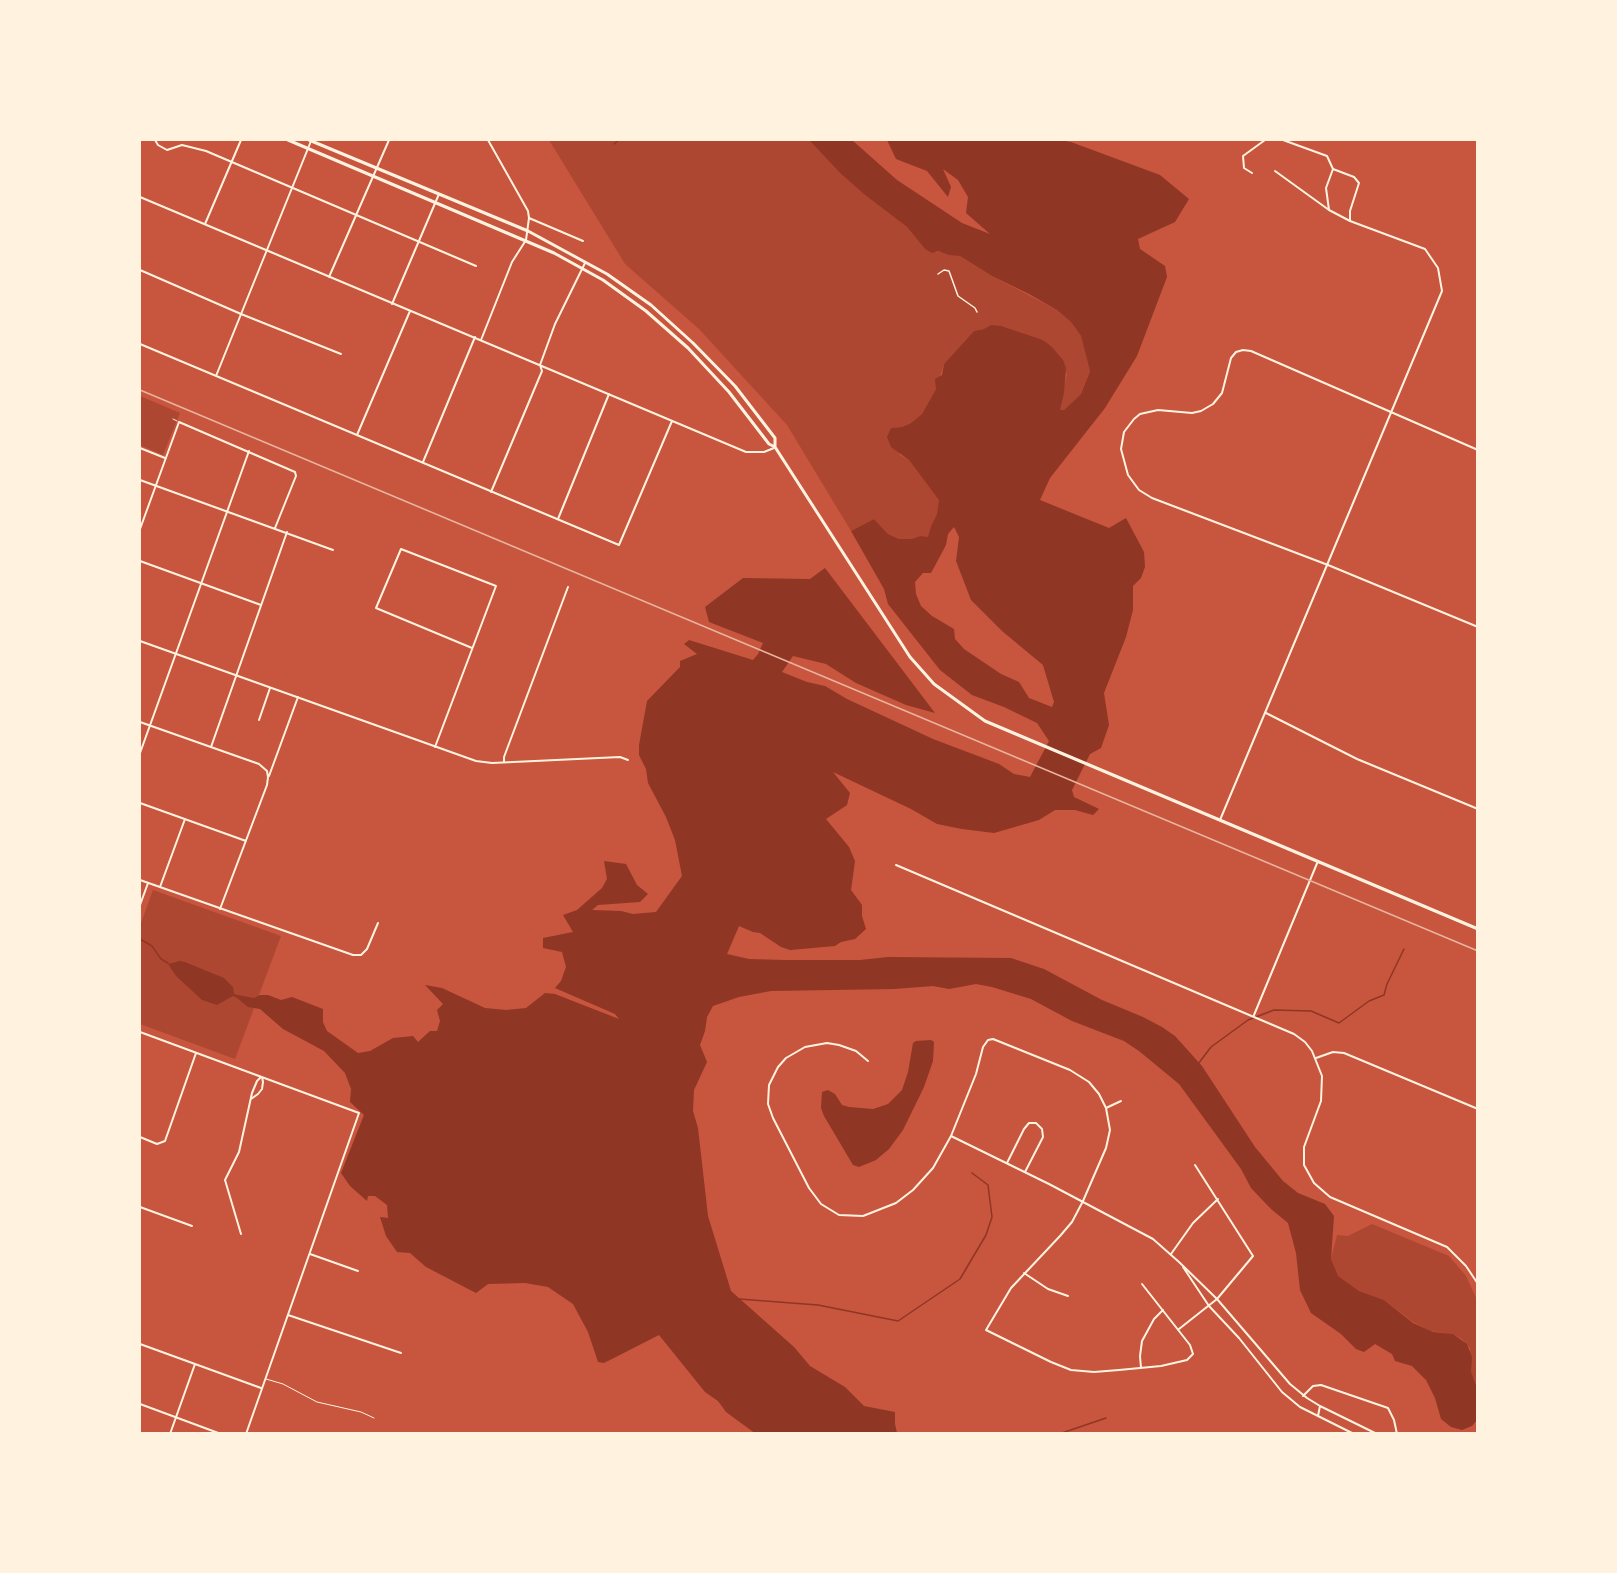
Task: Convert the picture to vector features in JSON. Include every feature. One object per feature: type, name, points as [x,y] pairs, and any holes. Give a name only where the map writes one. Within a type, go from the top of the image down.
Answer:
[{"type":"main road","points":[[288,140],[526,240],[583,268],[646,311],[687,348],[729,392],[769,444],[775,447],[910,657],[934,684],[985,722],[1478,929]]},
{"type":"main road","points":[[310,140],[528,231],[586,261],[651,305],[693,343],[735,386],[763,420],[775,438],[775,447]]},
{"type":"street","points":[[155,140],[166,150],[182,145],[190,146],[231,162],[476,266]]},
{"type":"street","points":[[205,224],[241,140]]},
{"type":"street","points":[[216,376],[293,189],[310,140]]},
{"type":"street","points":[[329,277],[389,140]]},
{"type":"street","points":[[481,340],[512,262],[526,240],[529,218],[528,211],[488,140]]},
{"type":"street","points":[[1252,173],[1244,168],[1243,156],[1265,140]]},
{"type":"street","points":[[1283,140],[1327,156],[1333,168],[1354,177],[1359,183],[1350,211],[1350,221]]},
{"type":"street","points":[[1329,210],[1326,188],[1333,168]]},
{"type":"street","points":[[1220,820],[1442,291],[1438,268],[1425,249],[1350,221],[1329,210],[1275,171]]},
{"type":"street","points":[[392,304],[439,194]]},
{"type":"street","points":[[140,204],[141,198],[205,224],[746,452],[764,452],[775,447]]},
{"type":"street","points":[[529,218],[583,241]]},
{"type":"street","points":[[491,492],[542,371],[540,365],[555,324],[586,261]]},
{"type":"street","points":[[140,270],[341,354]]},
{"type":"street","points":[[938,274],[944,270],[949,271],[954,278],[958,296],[977,312]]},
{"type":"street","points":[[357,435],[410,311]]},
{"type":"street","points":[[423,463],[475,337]]},
{"type":"street","points":[[140,344],[619,545],[672,421]]},
{"type":"street","points":[[1478,450],[1251,351],[1243,350],[1236,352],[1231,358],[1222,393],[1209,407],[1192,413],[1147,411],[1134,419],[1124,432],[1121,449],[1124,467],[1133,483],[1146,495],[1328,565],[1478,627]]},
{"type":"street","points":[[558,520],[609,394]]},
{"type":"street","points":[[140,529],[179,422],[295,472],[296,476],[275,528]]},
{"type":"street","points":[[140,448],[165,458]]},
{"type":"street","points":[[140,753],[249,451]]},
{"type":"street","points":[[140,480],[333,550]]},
{"type":"street","points":[[211,747],[287,532]]},
{"type":"street","points":[[435,747],[496,586],[401,549],[376,608],[472,648]]},
{"type":"street","points":[[140,561],[261,605]]},
{"type":"street","points":[[504,762],[504,756],[568,587]]},
{"type":"street","points":[[140,641],[476,761],[620,757],[628,759]]},
{"type":"street","points":[[259,720],[270,688]]},
{"type":"street","points":[[220,909],[298,697]]},
{"type":"street","points":[[1266,713],[1358,759],[1478,809]]},
{"type":"street","points":[[140,722],[259,764],[267,771],[268,777]]},
{"type":"street","points":[[140,803],[246,841]]},
{"type":"street","points":[[160,887],[185,819]]},
{"type":"street","points":[[1254,1016],[1318,861]]},
{"type":"street","points":[[896,865],[1294,1034],[1305,1042],[1316,1058],[1322,1076],[1323,1091],[1305,1139],[1304,1152],[1306,1170],[1314,1183],[1330,1197],[1447,1247],[1466,1266],[1478,1284]]},
{"type":"street","points":[[140,880],[353,956],[361,955],[367,949],[378,923]]},
{"type":"street","points":[[140,905],[148,883]]},
{"type":"street","points":[[140,1032],[359,1113],[246,1434]]},
{"type":"street","points":[[867,1061],[856,1052],[839,1045],[827,1043],[806,1047],[786,1058],[778,1067],[769,1085],[768,1104],[772,1118],[808,1188],[821,1204],[839,1215],[854,1217],[877,1212],[896,1203],[913,1190],[933,1168],[951,1136],[976,1074],[983,1047],[988,1040],[997,1040],[1070,1070],[1089,1082],[1099,1094],[1106,1108],[1110,1130],[1106,1148],[1072,1222],[1002,1300],[986,1330],[1071,1370],[1094,1372],[1182,1362],[1193,1354],[1191,1345],[1142,1284]]},
{"type":"street","points":[[1316,1058],[1333,1052],[1344,1053],[1478,1109]]},
{"type":"street","points":[[140,1137],[157,1144],[165,1141],[196,1053]]},
{"type":"street","points":[[251,1099],[262,1089],[261,1077]]},
{"type":"street","points":[[241,1234],[225,1180],[239,1152],[251,1099],[257,1081],[261,1077]]},
{"type":"street","points":[[1106,1108],[1121,1101]]},
{"type":"street","points":[[1007,1163],[1026,1125],[1036,1123],[1042,1129],[1043,1137],[1025,1172]]},
{"type":"street","points":[[951,1136],[1138,1229],[1171,1254],[1217,1299],[1280,1375],[1304,1396],[1377,1434]]},
{"type":"street","points":[[1179,1329],[1217,1299],[1253,1256],[1195,1165]]},
{"type":"street","points":[[1171,1254],[1193,1222],[1218,1199]]},
{"type":"street","points":[[140,1207],[192,1226]]},
{"type":"street","points":[[310,1254],[358,1271]]},
{"type":"street","points":[[1179,1262],[1209,1306],[1239,1338],[1281,1392],[1300,1407],[1354,1434]]},
{"type":"street","points":[[1024,1273],[1048,1289],[1068,1296]]},
{"type":"street","points":[[1141,1368],[1142,1341],[1154,1319],[1163,1310]]},
{"type":"street","points":[[288,1315],[400,1353]]},
{"type":"street","points":[[140,1344],[261,1389]]},
{"type":"street","points":[[170,1434],[195,1364]]},
{"type":"street","points":[[1304,1396],[1313,1386],[1321,1385],[1388,1408],[1397,1434]]},
{"type":"street","points":[[140,1404],[221,1434]]},
{"type":"street","points":[[1318,1416],[1320,1406]]},
{"type":"lane","points":[[173,419],[179,422]]},
{"type":"lane","points":[[265,1379],[283,1384],[317,1402],[361,1412],[374,1418]]},
{"type":"shaded area","points":[[549,140],[809,140],[840,173],[907,227],[925,249],[960,256],[992,276],[1057,310],[1071,322],[1081,336],[1090,370],[1081,394],[1064,410],[1059,410],[1067,374],[1044,340],[984,329],[974,331],[944,364],[936,389],[922,414],[911,423],[891,428],[900,455],[909,460],[940,500],[928,538],[920,536],[912,539],[899,539],[888,534],[874,519],[851,531],[787,425],[699,329],[625,264]]},
{"type":"shaded area","points":[[809,140],[852,140],[897,180],[962,223],[990,234],[966,213],[968,197],[958,180],[943,169],[951,187],[948,197],[927,171],[896,159],[887,140],[1059,140],[1071,142],[1160,175],[1189,199],[1175,222],[1138,239],[1140,249],[1165,266],[1167,277],[1137,356],[1105,408],[1050,478],[1040,500],[1109,528],[1126,518],[1144,552],[1145,567],[1141,578],[1133,586],[1133,610],[1126,637],[1104,693],[1109,725],[1101,748],[1090,754],[1072,790],[1074,797],[1099,809],[1093,815],[1075,810],[1055,810],[1039,820],[994,833],[962,829],[937,824],[833,772],[850,793],[847,805],[826,819],[849,847],[855,861],[851,890],[862,905],[862,916],[866,929],[855,939],[835,946],[790,950],[781,947],[760,933],[739,926],[727,954],[749,959],[785,960],[860,960],[888,957],[1011,958],[1044,969],[1102,1000],[1162,1027],[1175,1036],[1202,1066],[1255,1147],[1283,1181],[1298,1193],[1325,1204],[1334,1216],[1331,1259],[1338,1276],[1359,1291],[1384,1300],[1413,1323],[1433,1332],[1453,1334],[1467,1344],[1472,1357],[1471,1371],[1477,1388],[1477,1420],[1472,1426],[1462,1430],[1451,1427],[1441,1419],[1435,1398],[1426,1380],[1412,1366],[1395,1361],[1392,1354],[1375,1344],[1364,1352],[1356,1349],[1341,1334],[1311,1313],[1300,1290],[1296,1253],[1288,1223],[1251,1188],[1241,1169],[1179,1084],[1124,1041],[1072,1021],[1031,999],[976,984],[949,989],[933,986],[771,991],[739,997],[713,1006],[707,1017],[700,1045],[707,1062],[694,1090],[693,1111],[698,1128],[708,1216],[731,1291],[794,1347],[810,1366],[845,1387],[864,1406],[895,1412],[897,1433],[756,1434],[726,1412],[718,1401],[705,1392],[659,1335],[604,1363],[598,1362],[588,1332],[573,1304],[548,1287],[525,1283],[488,1284],[476,1293],[426,1267],[410,1253],[397,1252],[386,1236],[380,1217],[388,1218],[387,1205],[375,1196],[368,1196],[367,1201],[350,1186],[341,1173],[364,1115],[350,1102],[351,1089],[345,1073],[324,1051],[283,1029],[260,1009],[248,1007],[233,996],[217,1005],[202,1000],[176,976],[168,964],[185,962],[224,978],[233,987],[234,994],[254,998],[268,995],[281,1000],[292,997],[323,1009],[323,1022],[327,1031],[358,1053],[370,1051],[393,1038],[413,1036],[418,1042],[430,1031],[437,1031],[440,1021],[437,1010],[443,1004],[425,985],[442,988],[485,1008],[506,1010],[526,1008],[545,993],[555,994],[619,1019],[615,1014],[555,988],[561,981],[566,967],[562,952],[543,948],[543,938],[573,932],[563,915],[577,910],[602,888],[607,879],[604,861],[626,864],[637,885],[648,894],[640,902],[598,905],[592,910],[621,911],[633,914],[656,912],[682,876],[675,840],[648,783],[646,769],[639,755],[647,701],[680,667],[680,661],[697,654],[684,644],[689,640],[753,660],[758,654],[763,643],[709,622],[705,607],[743,578],[810,579],[825,568],[935,713],[906,705],[856,683],[826,664],[793,656],[782,672],[825,686],[847,699],[933,739],[999,764],[1014,774],[1030,777],[1049,741],[1037,723],[972,695],[940,670],[888,604],[884,589],[851,531],[874,519],[888,534],[899,539],[928,537],[937,514],[939,500],[909,460],[891,447],[887,437],[891,428],[911,423],[922,414],[936,389],[935,379],[942,375],[944,364],[974,331],[991,325],[1001,326],[1043,340],[1052,347],[1063,360],[1066,368],[1060,410],[1064,410],[1081,394],[1090,371],[1081,336],[1071,322],[1057,310],[1029,294],[992,276],[960,256],[938,251],[932,253],[925,249],[907,227],[840,173]],"holes":[[[954,527],[959,537],[956,561],[971,600],[1002,631],[1043,665],[1054,702],[1052,707],[1029,698],[1019,682],[1001,674],[964,649],[955,639],[954,629],[932,616],[921,606],[916,594],[915,582],[923,573],[931,573],[946,545],[948,534]]]},
{"type":"shaded area","points":[[140,396],[180,413],[163,455],[140,445]]},
{"type":"shaded area","points":[[153,890],[281,936],[235,1059],[140,1024],[140,926]]},
{"type":"shaded area","points":[[931,1040],[934,1042],[933,1061],[924,1087],[903,1130],[889,1149],[876,1160],[859,1167],[853,1165],[824,1116],[821,1108],[822,1092],[828,1090],[835,1094],[842,1105],[849,1107],[873,1109],[888,1104],[902,1090],[913,1043]]},
{"type":"shaded area","points":[[1372,1224],[1449,1256],[1466,1276],[1477,1300],[1477,1387],[1471,1371],[1470,1348],[1462,1339],[1453,1334],[1430,1331],[1413,1322],[1384,1300],[1359,1291],[1337,1276],[1331,1259],[1337,1235],[1348,1236]]},
{"type":"waterway","points":[[614,144],[619,140]]},
{"type":"waterway","points":[[140,939],[152,946],[161,959],[168,963]]},
{"type":"waterway","points":[[1198,1064],[1211,1047],[1248,1020],[1274,1010],[1311,1011],[1339,1023],[1369,1001],[1384,995],[1404,949]]},
{"type":"waterway","points":[[739,1299],[818,1305],[898,1321],[960,1279],[986,1235],[992,1217],[988,1185],[972,1173]]},
{"type":"waterway","points":[[1059,1434],[1106,1418]]},
{"type":"railway","points":[[140,390],[1478,951]]}]
